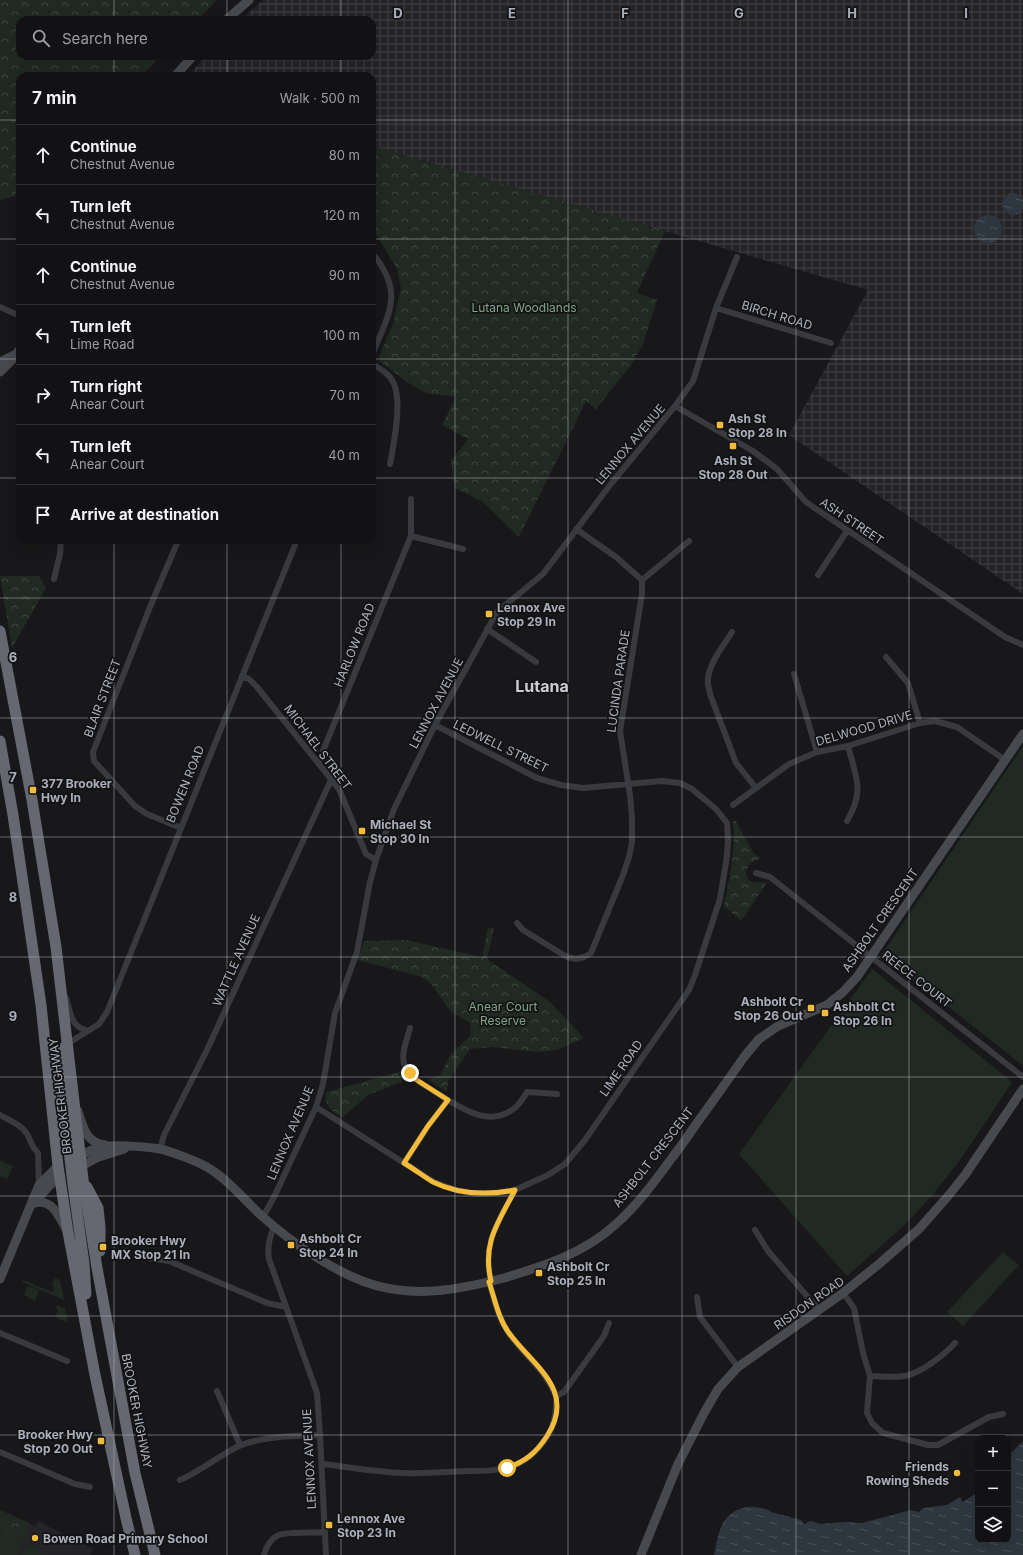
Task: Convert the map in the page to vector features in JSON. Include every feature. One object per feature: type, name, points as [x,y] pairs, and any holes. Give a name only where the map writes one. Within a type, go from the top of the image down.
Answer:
[{"type":"highway","name":"BROOKER HIGHWAY","points":[[0,631],[32,800],[59,975],[72,1091],[76,1163],[98,1208],[100,1227],[99,1278],[135,1473],[155,1555]]},
{"type":"highway","name":"BROOKER HIGHWAY","points":[[0,742],[13,815],[41,1005],[59,1171],[68,1232],[124,1512],[135,1555]]},
{"type":"highway","points":[[67,1044],[61,1053],[60,1066],[76,1163],[88,1333]]},
{"type":"highway","points":[[59,1171],[76,1163]]},
{"type":"street","points":[[231,16],[249,0]]},
{"type":"street","points":[[179,72],[189,60]]},
{"type":"street","name":"LENNOX AVENUE","points":[[263,1217],[275,1195],[316,1107],[323,1084],[335,1013],[357,952],[370,882],[376,860],[394,810],[435,725],[497,612],[543,574],[610,485],[676,406],[693,381],[716,308],[737,257]]},
{"type":"street","points":[[376,258],[383,266],[392,292],[391,306],[376,345]]},
{"type":"street","points":[[0,307],[16,314]]},
{"type":"street","name":"BIRCH ROAD","points":[[716,308],[831,343]]},
{"type":"street","points":[[0,362],[16,355]]},
{"type":"street","points":[[0,372],[16,356]]},
{"type":"street","points":[[0,380],[16,356]]},
{"type":"street","points":[[376,367],[391,378],[397,396],[396,438],[390,464]]},
{"type":"street","name":"ASH STREET","points":[[676,406],[753,452],[777,469],[806,502],[847,531],[1006,637],[1023,645]]},
{"type":"street","name":"HARLOW ROAD","points":[[318,763],[411,536],[411,499]]},
{"type":"street","points":[[576,529],[616,557],[642,580],[689,541]]},
{"type":"street","points":[[818,575],[847,531]]},
{"type":"street","points":[[411,536],[463,549]]},
{"type":"street","points":[[54,579],[61,544]]},
{"type":"street","name":"BLAIR STREET","points":[[177,544],[150,607],[93,752],[94,761],[135,806],[152,816],[181,828]]},
{"type":"street","name":"BOWEN ROAD","points":[[67,1044],[99,1024],[107,1012],[295,544]]},
{"type":"street","name":"LUCINDA PARADE","points":[[517,923],[522,930],[567,956],[576,959],[584,958],[591,953],[623,875],[632,842],[632,818],[620,731],[642,594],[642,580]]},
{"type":"street","points":[[487,629],[536,662]]},
{"type":"street","points":[[732,632],[711,668],[708,677],[708,684],[710,694],[734,758],[741,772],[756,788]]},
{"type":"street","points":[[886,657],[908,683],[920,723]]},
{"type":"street","points":[[794,674],[817,752]]},
{"type":"street","name":"MICHAEL STREET","points":[[242,676],[249,679],[258,687],[331,780],[344,799],[366,854],[376,860]]},
{"type":"street","name":"DELWOOD DRIVE","points":[[733,805],[789,764],[817,752],[848,746],[920,723],[935,721],[957,727],[1004,760]]},
{"type":"street","name":"LEDWELL STREET","points":[[435,725],[537,778],[561,786],[583,788],[628,784]]},
{"type":"street","name":"ASHBOLT CRESCENT","points":[[76,1163],[98,1148],[112,1146],[160,1149],[205,1165],[217,1173],[274,1227],[307,1250],[337,1268],[365,1282],[386,1288],[402,1291],[441,1291],[490,1282],[562,1259],[594,1240],[616,1224],[642,1197],[744,1057],[759,1039],[778,1026],[828,1004],[843,992],[857,977],[1023,734]]},
{"type":"street","points":[[847,821],[857,800],[858,784],[848,746]]},
{"type":"street","name":"WATTLE AVENUE","points":[[160,1149],[164,1135],[208,1050],[331,780]]},
{"type":"street","name":"LIME ROAD","points":[[316,1107],[434,1182],[456,1190],[476,1194],[498,1193],[515,1190],[548,1175],[565,1164],[585,1140],[689,990],[696,975],[720,899],[728,840],[727,823],[722,815],[707,800],[680,783],[662,781],[628,784]]},
{"type":"street","name":"REECE COURT","points":[[756,872],[770,877],[1023,1077]]},
{"type":"street","points":[[59,975],[74,1023],[80,1028],[88,1031]]},
{"type":"street","points":[[410,1028],[403,1058],[406,1068],[412,1077],[476,1116],[492,1117],[507,1113],[517,1106],[527,1092],[557,1094]]},
{"type":"street","name":"RISDON ROAD","points":[[641,1555],[696,1426],[718,1389],[738,1368],[843,1293],[900,1246],[934,1212],[964,1175],[1023,1089]]},
{"type":"street","points":[[72,1091],[81,1118],[90,1138],[95,1143],[112,1146]]},
{"type":"street","points":[[404,1163],[428,1126],[448,1100]]},
{"type":"street","points":[[0,1115],[25,1132],[32,1147],[38,1153],[39,1185],[0,1279]]},
{"type":"street","name":"ASHBOLT CRESCENT","points":[[76,1163],[131,1147]]},
{"type":"street","points":[[39,1185],[59,1171]]},
{"type":"street","points":[[31,1207],[52,1183],[59,1171]]},
{"type":"street","points":[[322,1464],[402,1473],[492,1470],[507,1468],[523,1461],[538,1449],[554,1422],[556,1413],[556,1396],[551,1384],[541,1369],[508,1332],[497,1310],[490,1282],[488,1253],[492,1235],[515,1190]]},
{"type":"street","points":[[31,1207],[44,1203],[53,1208],[68,1232]]},
{"type":"street","name":"LENNOX AVENUE","points":[[274,1227],[270,1236],[268,1252],[317,1393],[326,1555]]},
{"type":"street","points":[[755,1230],[768,1250],[819,1310]]},
{"type":"street","points":[[148,1258],[169,1261],[267,1303],[286,1306]]},
{"type":"street","points":[[843,1293],[854,1308],[870,1376],[867,1413],[872,1423],[883,1433],[928,1445],[938,1445],[989,1417],[1003,1414]]},
{"type":"street","points":[[697,1297],[700,1317],[738,1368]]},
{"type":"street","points":[[556,1396],[564,1392],[604,1336],[609,1323]]},
{"type":"street","points":[[0,1333],[67,1361]]},
{"type":"street","points":[[870,1376],[898,1377],[912,1374],[943,1356],[956,1343]]},
{"type":"street","points":[[217,1391],[240,1445]]},
{"type":"street","points":[[180,1480],[196,1473],[223,1454],[240,1445],[275,1437],[320,1435]]},
{"type":"street","points":[[0,1452],[75,1484],[90,1486]]},
{"type":"street","points":[[264,1555],[272,1540],[280,1535],[324,1532]]},
{"type":"shaded area","points":[[263,0],[1023,0],[1023,594],[789,435],[868,290],[376,147],[376,72],[192,72],[202,60],[376,60],[376,16],[245,16]]},
{"type":"shaded area","name":"Bowen Road Primary School","points":[[0,1510],[35,1526],[38,1521],[93,1549],[90,1555],[0,1555]]},
{"type":"green space","points":[[0,0],[217,0],[201,16],[16,16],[16,60],[157,60],[145,72],[16,72],[16,196],[0,200]]},
{"type":"green space","name":"Lutana Woodlands","points":[[376,147],[665,231],[637,293],[657,300],[643,344],[631,365],[596,409],[586,401],[519,537],[482,501],[455,488],[451,461],[468,439],[442,425],[456,397],[425,392],[412,385],[380,362],[379,356],[393,324],[401,288],[397,269],[376,235]]},
{"type":"green space","points":[[0,576],[39,576],[46,588],[12,648]]},
{"type":"green space","points":[[1023,746],[1023,1066],[882,954]]},
{"type":"green space","points":[[735,820],[754,854],[761,858],[751,863],[749,866],[746,872],[748,880],[753,882],[767,882],[741,921],[724,906],[732,864],[734,843],[733,822]]},
{"type":"green space","name":"Anear Court Reserve","points":[[488,928],[494,928],[487,959],[550,1002],[584,1038],[556,1050],[536,1052],[493,1047],[470,1049],[448,1081],[447,1092],[428,1080],[440,1075],[451,1054],[471,1035],[470,1023],[451,1012],[431,984],[422,977],[358,960],[364,941],[406,940],[482,957]]},
{"type":"green space","points":[[872,969],[1011,1081],[1011,1084],[968,1149],[932,1195],[902,1227],[847,1276],[739,1154]]},
{"type":"green space","points":[[402,1071],[407,1080],[368,1095],[342,1118],[327,1104],[326,1092]]},
{"type":"green space","points":[[0,1160],[13,1166],[7,1179],[0,1176]]},
{"type":"green space","points":[[1003,1252],[1019,1265],[963,1326],[947,1312]]},
{"type":"green space","points":[[55,1278],[60,1280],[64,1300],[22,1282],[23,1280],[52,1292],[54,1287],[52,1285]]},
{"type":"green space","points":[[28,1286],[39,1290],[35,1301],[24,1295]]},
{"type":"green space","points":[[57,1305],[65,1308],[68,1323],[55,1317],[58,1310],[56,1309]]},
{"type":"green space","points":[[0,1510],[30,1523],[18,1555],[0,1555]]},
{"type":"green space","points":[[0,1518],[20,1525],[16,1537],[0,1531]]},
{"type":"green space","points":[[26,1545],[42,1551],[41,1555],[22,1555]]},
{"type":"water","points":[[1013,193],[1021,196],[1024,204],[1021,212],[1013,215],[1005,212],[1002,204],[1005,196]]},
{"type":"water","points":[[988,215],[994,216],[998,219],[1001,223],[1001,235],[998,239],[994,242],[988,243],[982,242],[978,239],[975,235],[974,229],[975,223],[978,219],[982,216]]},
{"type":"water","points":[[1023,1441],[1023,1555],[714,1555],[718,1536],[725,1520],[733,1512],[743,1508],[754,1507],[766,1509],[771,1512],[801,1520],[804,1524],[810,1521],[821,1524],[844,1522],[862,1523],[911,1510],[919,1512],[923,1508],[947,1505],[960,1497],[963,1502],[975,1494],[975,1543],[1011,1543],[1011,1453]]},
{"type":"place","name":"Ash St Stop 28 In","points":[[720,425]]},
{"type":"place","name":"Ash St Stop 28 Out","points":[[733,446]]},
{"type":"place","name":"Lennox Ave Stop 29 In","points":[[489,614]]},
{"type":"place","name":"377 Brooker Hwy In","points":[[33,790]]},
{"type":"place","name":"Michael St Stop 30 In","points":[[362,831]]},
{"type":"place","name":"Ashbolt Cr Stop 26 Out","points":[[811,1008]]},
{"type":"place","name":"Ashbolt Ct Stop 26 In","points":[[825,1013]]},
{"type":"place","name":"Ashbolt Cr Stop 24 In","points":[[291,1245]]},
{"type":"place","name":"Brooker Hwy MX Stop 21 In","points":[[103,1247]]},
{"type":"place","name":"Ashbolt Cr Stop 25 In","points":[[539,1273]]},
{"type":"place","name":"Brooker Hwy Stop 20 Out","points":[[101,1441]]},
{"type":"place","name":"Friends Rowing Sheds","points":[[957,1473]]},
{"type":"place","name":"Lennox Ave Stop 23 In","points":[[329,1525]]},
{"type":"place","name":"Bowen Road Primary School","points":[[35,1538]]},
{"type":"district","name":"Lutana","points":[[542,686]]},
{"type":"route","points":[[410,1073],[412,1077],[448,1100],[428,1126],[404,1163],[434,1182],[456,1190],[476,1194],[498,1193],[515,1190],[492,1235],[488,1253],[491,1281],[489,1282],[497,1310],[508,1332],[524,1352],[541,1369],[551,1384],[556,1396],[556,1413],[554,1422],[549,1432],[538,1449],[523,1461],[507,1468]]}]
